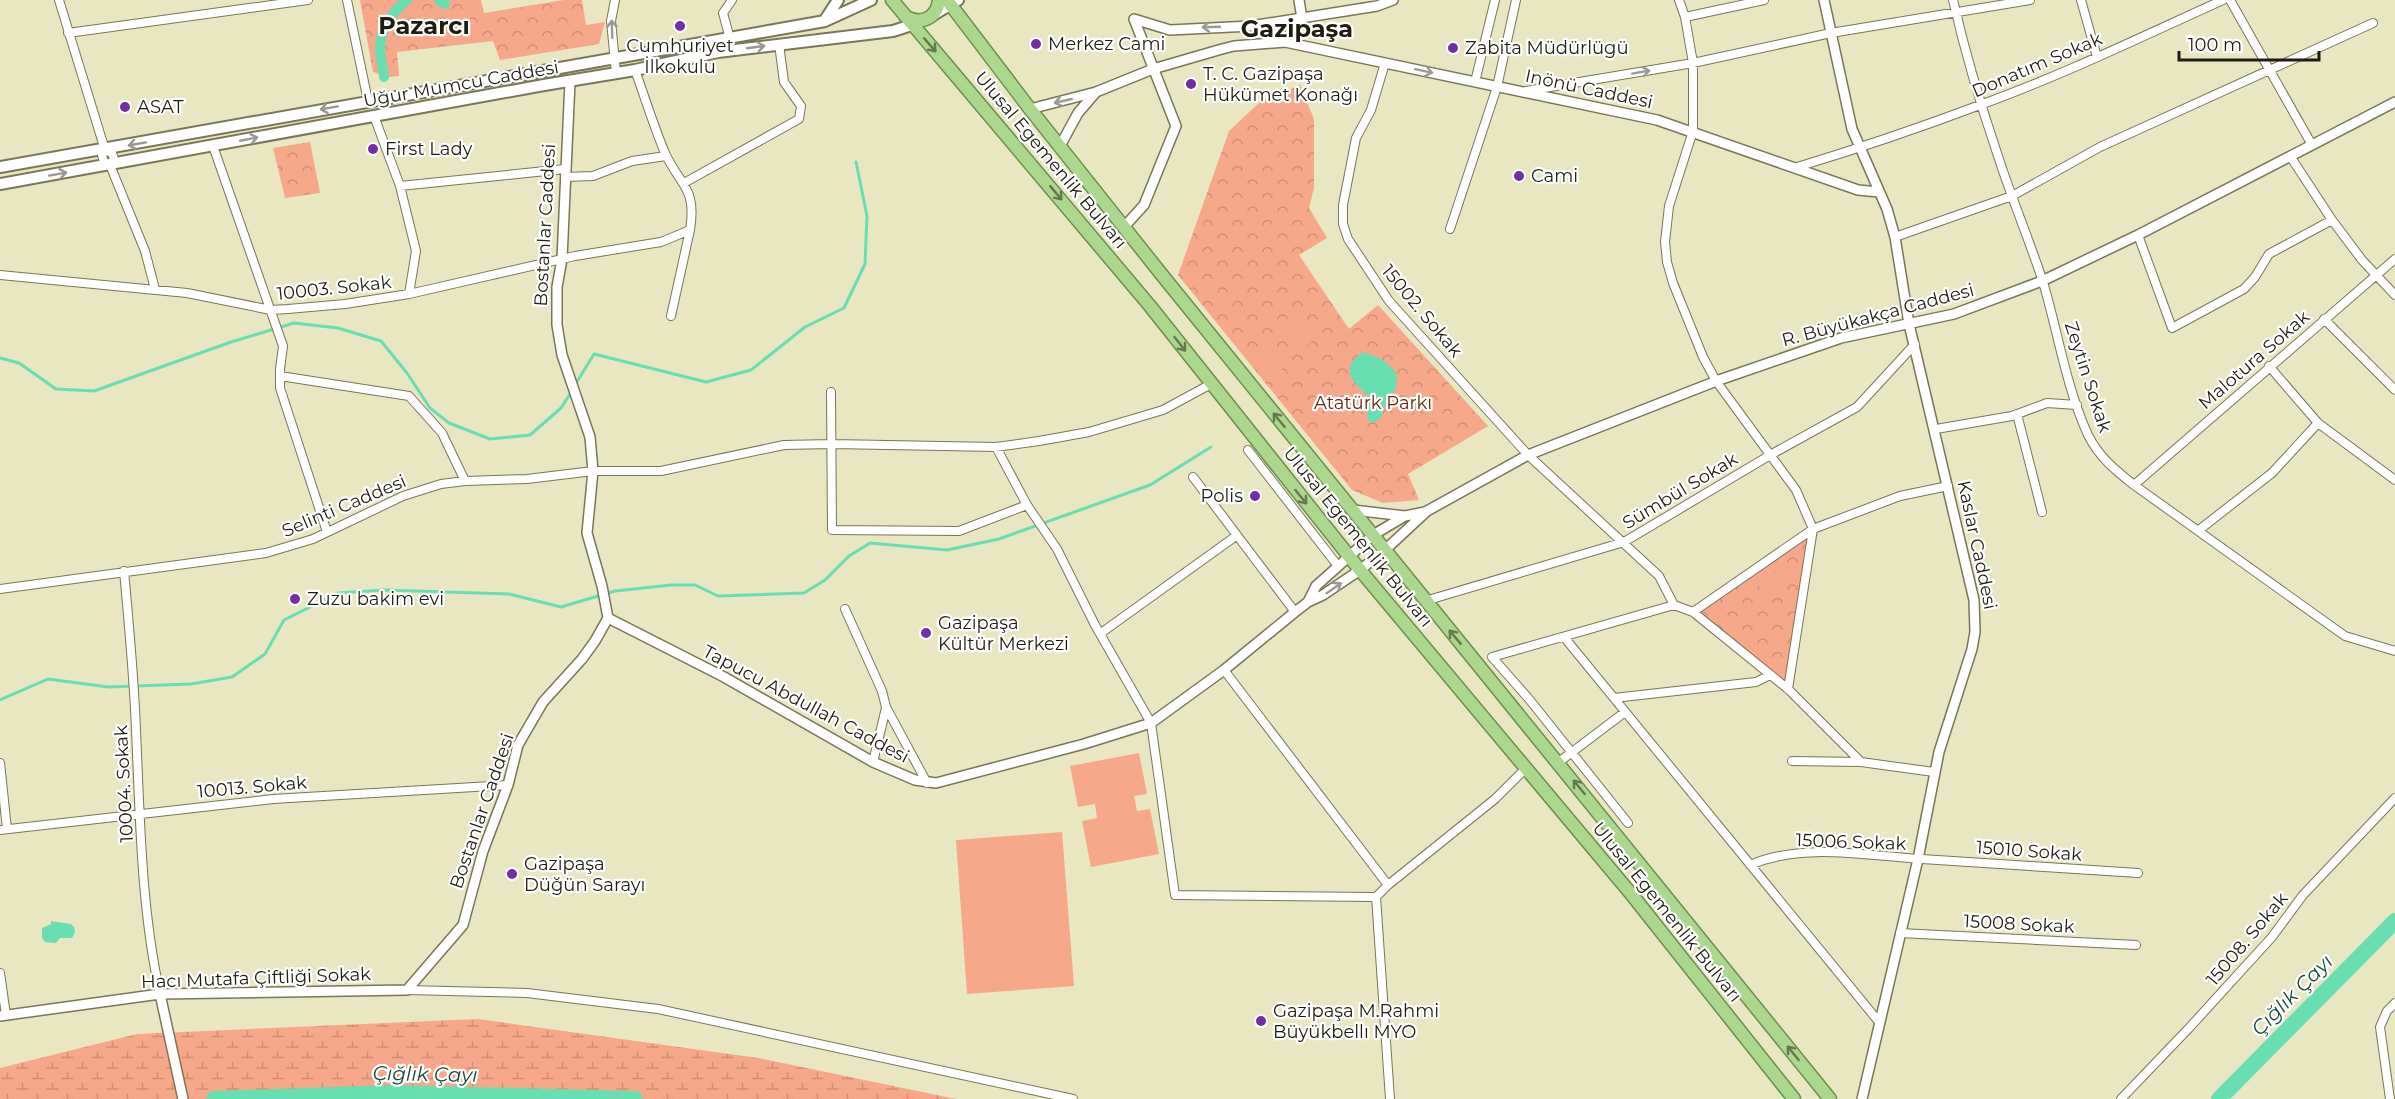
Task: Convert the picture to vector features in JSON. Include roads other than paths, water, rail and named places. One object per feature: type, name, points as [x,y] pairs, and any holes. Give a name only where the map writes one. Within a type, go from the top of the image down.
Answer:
[{"type":"highway","name":"Ulusal Egemenlik Bulvarı","points":[[893,0],[1027,158],[1360,570],[1632,895],[1794,1099]]},
{"type":"highway","name":"Ulusal Egemenlik Bulvarı","points":[[949,1],[1030,109],[1124,227],[1830,1099]]},
{"type":"highway","points":[[902,13],[913,20],[930,17],[949,1]]},
{"type":"main road","name":"Uğur Mumcu Caddesi","points":[[0,167],[825,21],[871,0]]},
{"type":"main road","points":[[825,21],[835,1]]},
{"type":"main road","name":"Uğur Mumcu Caddesi","points":[[0,184],[635,70],[718,52],[893,31],[930,17]]},
{"type":"street","points":[[59,0],[105,150],[102,155],[104,162],[110,165],[145,250],[154,290]]},
{"type":"street","points":[[68,33],[260,3],[308,0]]},
{"type":"street","points":[[347,0],[368,101]]},
{"type":"street","points":[[615,0],[611,21],[616,73]]},
{"type":"street","points":[[730,39],[723,13],[732,0]]},
{"type":"street","points":[[1299,0],[1302,19]]},
{"type":"street","points":[[1124,227],[1144,205],[1176,126],[1134,19],[1170,30],[1251,26],[1377,6],[1393,0]]},
{"type":"street","points":[[1475,82],[1494,0]]},
{"type":"street","points":[[1450,229],[1497,87],[1516,0]]},
{"type":"street","points":[[1679,0],[1685,17],[1694,63],[1693,131],[1669,206],[1665,242],[1673,283],[1692,332],[1716,381],[1772,454],[1796,490],[1813,529],[1788,689]]},
{"type":"street","points":[[1685,17],[1764,0]]},
{"type":"street","name":"Kaslar Caddesi","points":[[1824,0],[1852,129],[1887,209],[1895,237],[1909,324],[1936,429],[1974,600],[1976,624],[1972,649],[1934,772],[1918,859],[1862,1099]]},
{"type":"street","name":"Zeytin Sokak","points":[[1953,0],[1982,105],[2042,281],[2077,405],[2088,435],[2098,452],[2108,465],[2134,485],[2345,636],[2395,651]]},
{"type":"street","points":[[1521,92],[1694,63],[1831,33],[2030,0]]},
{"type":"street","points":[[2081,0],[2097,57]]},
{"type":"street","name":"Donatım Sokak","points":[[1794,168],[1982,105],[2097,57],[2223,0]]},
{"type":"street","points":[[2230,0],[2312,145]]},
{"type":"street","points":[[1285,42],[1293,28],[1302,19]]},
{"type":"street","points":[[1895,237],[2012,196],[2100,147],[2373,22]]},
{"type":"street","name":"Inönü Caddesi","points":[[1030,109],[1096,92],[1153,69],[1234,46],[1285,42],[1657,120],[1858,190],[1879,192]]},
{"type":"street","points":[[684,183],[799,119],[801,106],[784,82],[779,44]]},
{"type":"street","name":"15002. Sokak","points":[[1385,63],[1371,110],[1356,138],[1343,205],[1343,224],[1348,239],[1389,301],[1528,455],[1659,576],[1674,605]]},
{"type":"street","points":[[635,70],[666,156],[684,183],[691,200],[690,230],[671,316]]},
{"type":"street","name":"Bostanlar Caddesi","points":[[407,990],[462,925],[483,851],[508,785],[518,746],[543,702],[588,650],[608,618],[602,586],[587,533],[593,471],[590,437],[560,345],[556,287],[562,259],[570,81]]},
{"type":"street","points":[[1060,146],[1078,113],[1096,92]]},
{"type":"street","name":"R. Büyükakça Caddesi","points":[[1360,570],[1427,511],[1528,455],[1716,381],[1841,338],[1954,314],[2042,281],[2138,235],[2395,102]]},
{"type":"street","points":[[374,116],[400,186],[416,251],[409,294]]},
{"type":"street","points":[[213,146],[283,346],[280,388],[327,532]]},
{"type":"street","points":[[400,186],[565,173],[593,176],[632,161],[666,156]]},
{"type":"street","points":[[2290,156],[2332,220],[2362,260],[2395,295]]},
{"type":"street","points":[[2138,235],[2172,328],[2244,289],[2255,278],[2269,254],[2332,220]]},
{"type":"street","name":"10003. Sokak","points":[[0,275],[213,297],[271,310],[345,304],[409,294],[562,259],[661,242],[690,230]]},
{"type":"street","name":"Malotura Sokak","points":[[2134,485],[2395,259]]},
{"type":"street","points":[[2324,319],[2395,390]]},
{"type":"street","name":"Sümbül Sokak","points":[[1425,601],[1624,542],[1772,454],[1857,407],[1915,344]]},
{"type":"street","points":[[2269,366],[2318,423],[2395,480]]},
{"type":"street","points":[[280,376],[409,396],[442,433],[465,481]]},
{"type":"street","name":"Selinti Caddesi","points":[[0,589],[266,553],[313,539],[403,496],[441,484],[527,479],[593,471],[661,471],[784,445],[996,447],[1089,432],[1163,411],[1211,384]]},
{"type":"street","points":[[831,392],[832,530],[959,531],[1027,505]]},
{"type":"street","points":[[1936,429],[2017,414],[2047,403],[2077,405]]},
{"type":"street","points":[[2017,414],[2042,512]]},
{"type":"street","points":[[2199,530],[2272,473],[2318,423]]},
{"type":"street","points":[[996,447],[1027,505],[1054,545],[1151,723],[1175,895],[1376,897],[1495,799],[1525,769]]},
{"type":"street","points":[[1248,450],[1338,566]]},
{"type":"street","points":[[1193,477],[1295,612]]},
{"type":"street","points":[[1693,612],[1813,529],[1900,496],[1948,486]]},
{"type":"street","points":[[1353,510],[1405,516]]},
{"type":"street","name":"R. Büyükakça Caddesi","points":[[1349,556],[1373,536],[1405,516],[1427,511]]},
{"type":"street","points":[[1101,633],[1236,536]]},
{"type":"street","name":"Tapucu Abdullah Caddesi","points":[[1308,602],[1316,586],[1349,556]]},
{"type":"street","name":"Tapucu Abdullah Caddesi","points":[[608,618],[724,677],[873,762],[901,775],[927,783],[936,783],[1084,744],[1151,723],[1224,670],[1308,602],[1323,596],[1360,570]]},
{"type":"street","name":"10004. Sokak","points":[[124,571],[135,690],[140,814],[148,908],[160,994]]},
{"type":"street","points":[[1628,822],[1492,657],[1674,605],[1693,612],[1788,689],[1861,762]]},
{"type":"street","points":[[845,609],[882,691],[886,707],[927,783]]},
{"type":"street","points":[[1564,637],[1879,1022]]},
{"type":"street","points":[[1224,670],[1388,885]]},
{"type":"street","points":[[1614,698],[1756,682],[1770,675]]},
{"type":"street","points":[[873,762],[886,707]]},
{"type":"street","points":[[1559,762],[1625,712]]},
{"type":"street","points":[[1792,761],[1861,762],[1934,772]]},
{"type":"street","points":[[0,763],[3,829]]},
{"type":"street","name":"10013. Sokak","points":[[3,829],[273,799],[508,785]]},
{"type":"street","name":"15008. Sokak","points":[[2121,1099],[2272,937],[2303,896],[2395,798]]},
{"type":"street","name":"15006 Sokak","points":[[1750,865],[1773,856],[1813,853],[1883,855],[1918,859]]},
{"type":"street","name":"15010 Sokak","points":[[1918,859],[2138,873]]},
{"type":"street","points":[[1376,897],[1390,1099]]},
{"type":"street","name":"15008 Sokak","points":[[1899,933],[2136,945]]},
{"type":"street","points":[[0,973],[3,1016]]},
{"type":"street","points":[[407,990],[527,993],[658,1009],[1073,1099]]},
{"type":"street","name":"Hacı Mutafa Çiftliği Sokak","points":[[3,1016],[160,994],[407,990]]},
{"type":"street","points":[[160,994],[183,1099]]},
{"type":"street","points":[[2390,1099],[2380,1027],[2387,1011],[2395,1003]]},
{"type":"waterway","points":[[384,77],[380,42],[392,15],[407,0]]},
{"type":"waterway","points":[[439,0],[445,4]]},
{"type":"waterway","points":[[575,385],[594,354],[706,382],[751,370],[805,327],[844,308],[865,264],[867,216],[856,162]]},
{"type":"waterway","points":[[0,358],[19,363],[56,389],[94,391],[231,342],[294,323],[338,328],[381,341],[407,373],[430,408],[449,423],[490,439],[530,435],[561,408],[572,391]]},
{"type":"waterway","points":[[0,700],[48,679],[108,687],[191,684],[232,677],[265,654],[284,620],[338,593],[384,590],[509,594],[561,607],[615,591],[671,585],[695,585],[718,596],[804,593],[825,580],[849,556],[870,543],[947,550],[999,539],[1150,485],[1211,447]]},
{"type":"waterway","name":"Çığlık Çayı","points":[[2219,1099],[2395,921]]},
{"type":"waterway","name":"Çığlık Çayı","points":[[214,1099],[392,1093],[635,1099]]},
{"type":"place","name":"Cumhuriyet İlkokulu","points":[[680,26]]},
{"type":"place","name":"Merkez Cami","points":[[1036,44]]},
{"type":"place","name":"Zabita Müdürlügü","points":[[1453,48]]},
{"type":"place","name":"T. C. Gazipaşa Hükümet Konağı","points":[[1191,84]]},
{"type":"place","name":"ASAT","points":[[125,107]]},
{"type":"place","name":"First Lady","points":[[373,149]]},
{"type":"place","name":"Cami","points":[[1519,176]]},
{"type":"place","name":"Polis","points":[[1255,496]]},
{"type":"place","name":"Zuzu bakim evi","points":[[295,599]]},
{"type":"place","name":"Gazipaşa Kültür Merkezi","points":[[926,633]]},
{"type":"place","name":"Gazipaşa Düğün Sarayı","points":[[512,874]]},
{"type":"place","name":"Gazipaşa M.Rahmi Büyükbellı MYO","points":[[1261,1021]]},
{"type":"district","name":"Pazarcı","points":[[424,26]]},
{"type":"district","name":"Gazipaşa","points":[[1297,29]]},
{"type":"park label","name":"Atatürk Parkı","points":[[1373,403]]}]
